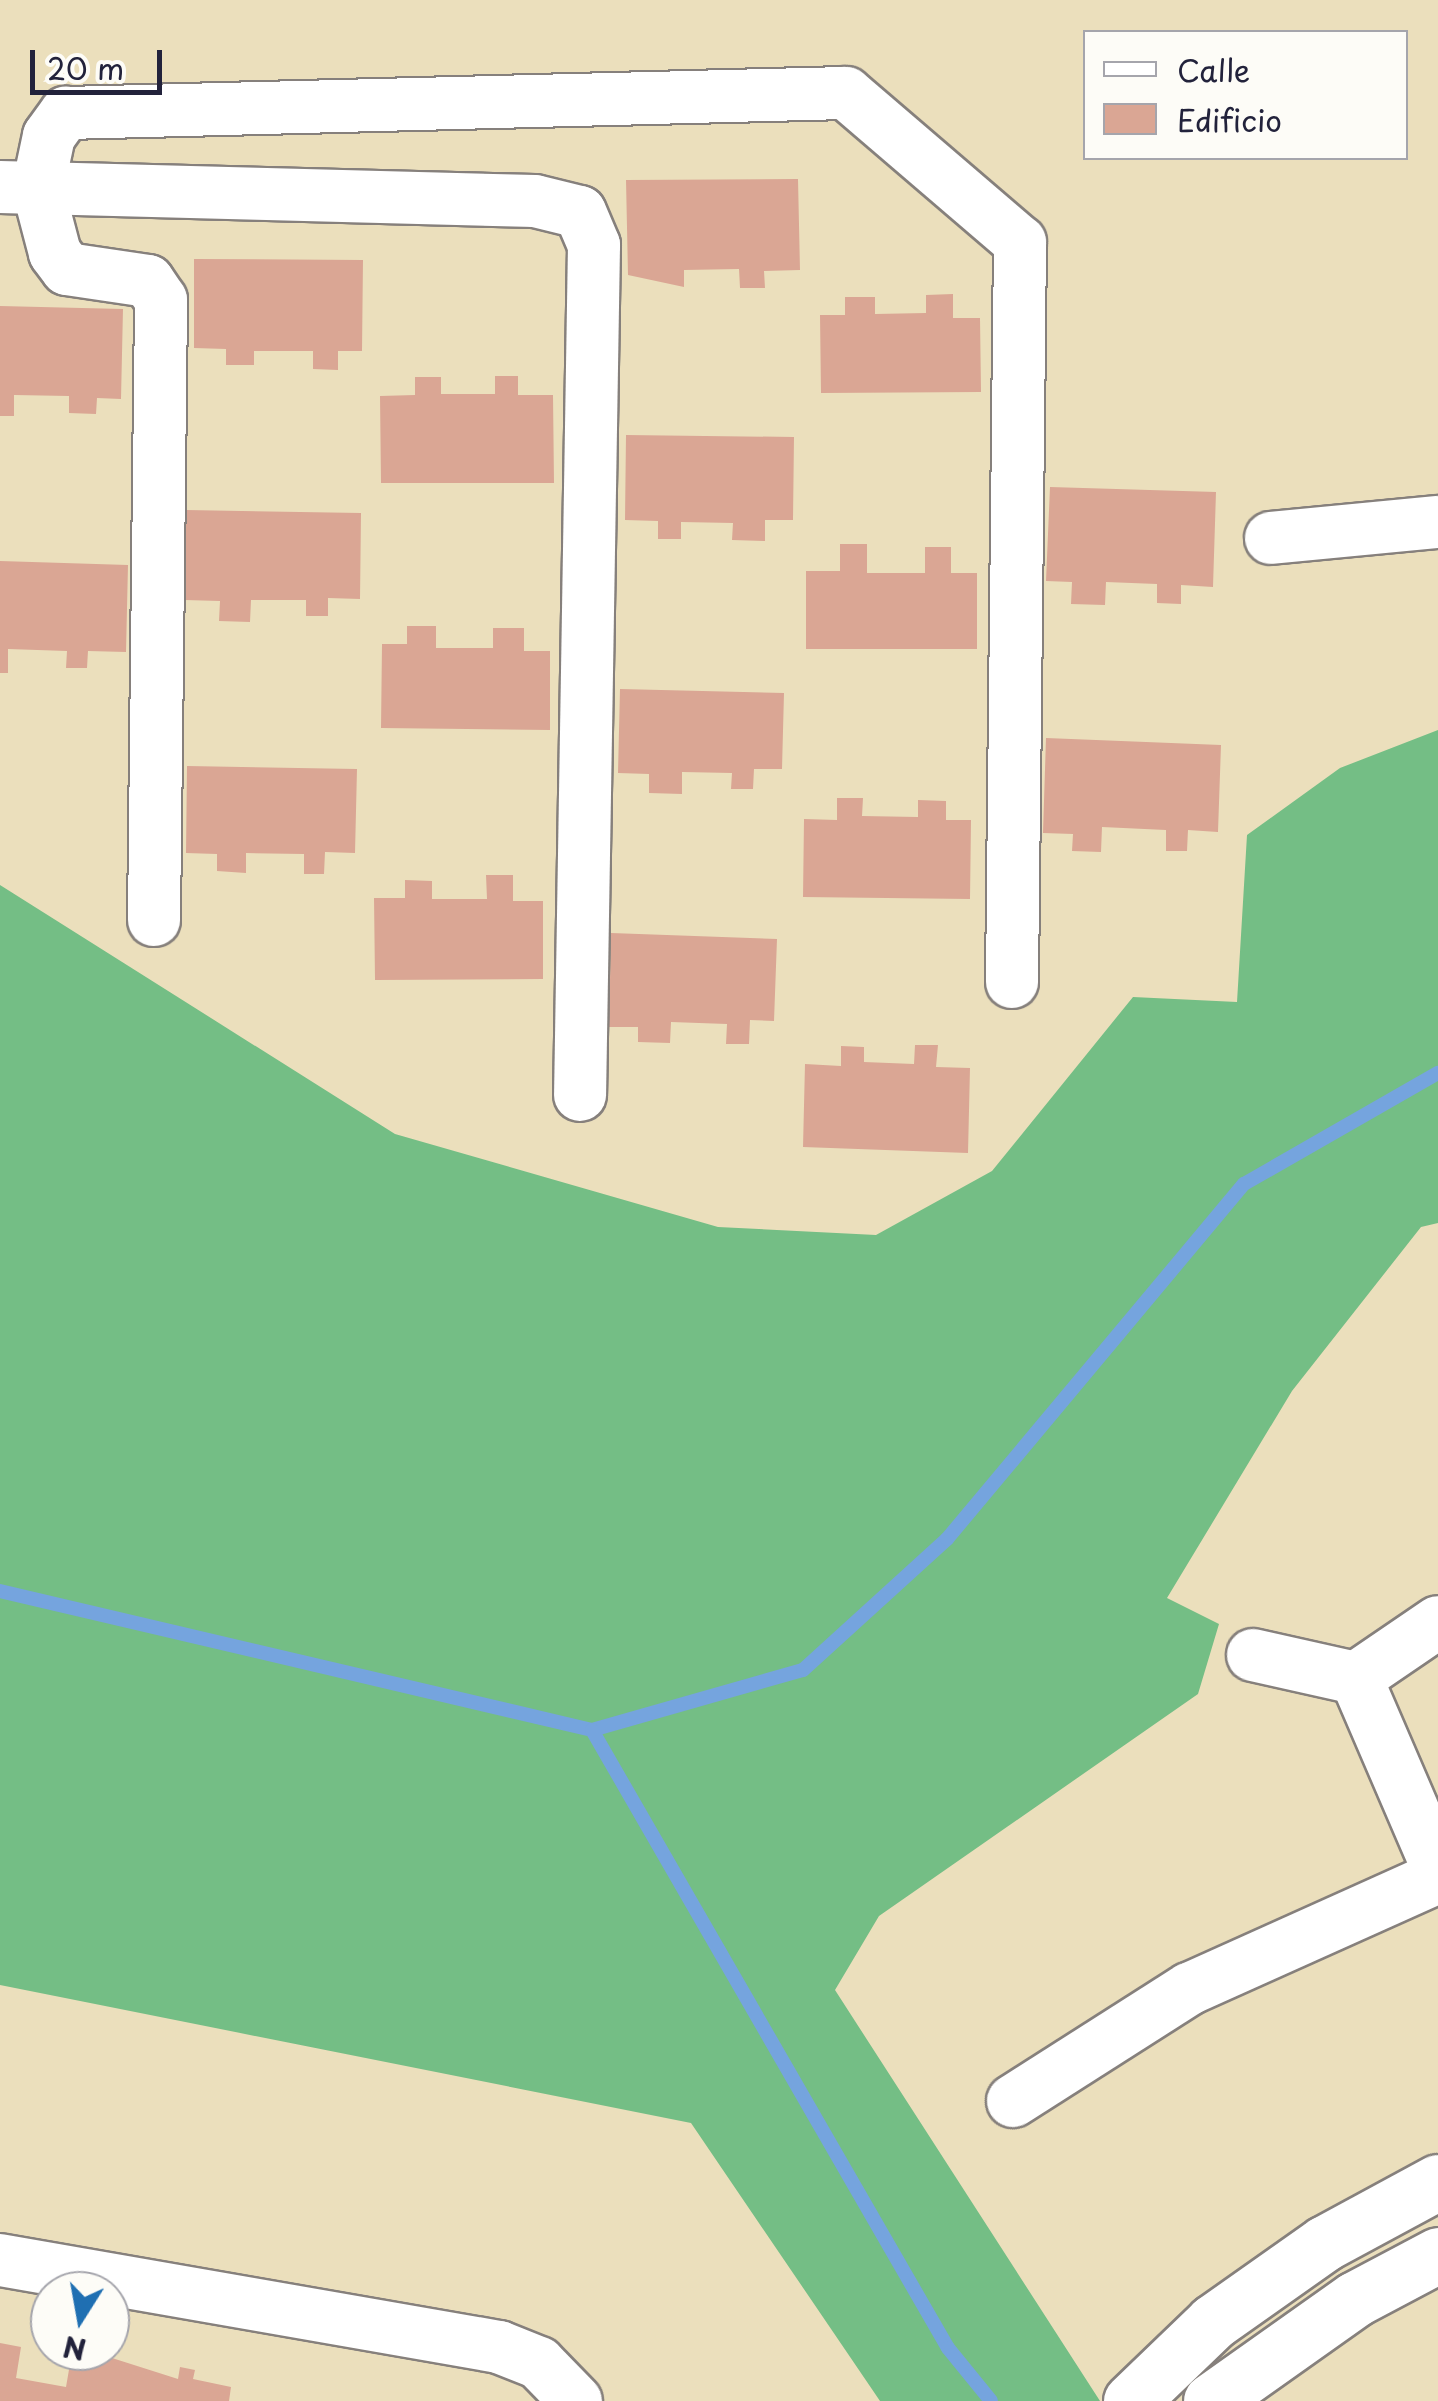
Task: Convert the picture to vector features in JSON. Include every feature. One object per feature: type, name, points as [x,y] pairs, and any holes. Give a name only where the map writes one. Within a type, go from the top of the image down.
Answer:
[{"type":"street","points":[[19,188],[48,136],[66,113],[97,107],[846,93],[1020,242],[1012,982]]},
{"type":"street","points":[[19,188],[66,268],[134,276],[161,300],[154,920]]},
{"type":"street","points":[[19,188],[535,202],[580,212],[594,245],[580,1095]]},
{"type":"street","points":[[1270,538],[1438,522]]},
{"type":"street","points":[[1253,1655],[1356,1678],[1438,1622]]},
{"type":"street","points":[[1356,1678],[1438,1868]]},
{"type":"street","points":[[1013,2100],[1188,1989],[1438,1876]]},
{"type":"street","points":[[1131,2401],[1213,2322],[1325,2243],[1438,2182]]},
{"type":"street","points":[[1211,2401],[1355,2299],[1438,2255]]},
{"type":"street","points":[[0,2260],[499,2347],[539,2363],[576,2401]]},
{"type":"green space","points":[[1438,730],[1438,1223],[1421,1227],[1292,1391],[1167,1598],[1219,1624],[1198,1694],[879,1916],[835,1990],[1100,2401],[880,2401],[691,2123],[0,1985],[0,885],[395,1134],[718,1227],[876,1235],[992,1171],[1133,997],[1237,1002],[1247,835],[1340,768]]},
{"type":"building","points":[[798,179],[800,270],[764,271],[765,288],[740,288],[739,269],[684,270],[684,287],[628,275],[626,180]]},
{"type":"building","points":[[194,259],[363,260],[362,351],[338,351],[338,370],[313,369],[313,351],[254,351],[254,365],[226,365],[226,349],[194,348]]},
{"type":"building","points":[[953,294],[953,318],[980,318],[981,392],[821,393],[820,315],[845,315],[845,297],[875,297],[875,314],[926,313],[926,295]]},
{"type":"building","points":[[0,306],[123,309],[121,399],[97,398],[96,414],[69,413],[69,396],[14,395],[14,416],[0,416]]},
{"type":"building","points":[[495,376],[518,376],[518,395],[553,395],[554,483],[381,483],[380,396],[415,395],[415,377],[441,377],[441,394],[495,394]]},
{"type":"building","points":[[626,435],[794,437],[793,520],[765,520],[765,541],[732,540],[733,523],[681,522],[681,539],[658,539],[658,521],[625,520]]},
{"type":"building","points":[[1050,487],[1216,492],[1213,587],[1181,585],[1181,604],[1157,603],[1157,584],[1106,582],[1105,605],[1071,604],[1072,582],[1046,581]]},
{"type":"building","points":[[186,510],[361,513],[360,599],[328,598],[328,616],[306,616],[306,600],[251,600],[250,622],[219,621],[220,601],[185,600]]},
{"type":"building","points":[[840,544],[867,544],[867,573],[925,573],[925,547],[951,547],[951,573],[977,573],[977,649],[806,649],[806,571],[840,571]]},
{"type":"building","points":[[0,561],[128,565],[126,652],[88,651],[87,668],[66,668],[67,651],[8,649],[8,673],[0,673]]},
{"type":"building","points":[[407,626],[436,626],[436,648],[493,648],[493,628],[524,628],[524,651],[550,651],[550,730],[381,728],[382,644],[407,644]]},
{"type":"building","points":[[620,689],[784,693],[782,769],[754,769],[753,789],[731,789],[732,773],[682,772],[682,794],[649,793],[649,774],[618,773]]},
{"type":"building","points":[[1046,738],[1221,745],[1218,832],[1188,830],[1187,851],[1166,851],[1166,830],[1102,827],[1101,852],[1072,851],[1073,834],[1043,833]]},
{"type":"building","points":[[187,766],[357,769],[355,853],[325,852],[324,874],[304,874],[304,854],[246,853],[246,873],[217,871],[217,854],[186,853]]},
{"type":"building","points":[[837,798],[863,798],[862,816],[918,817],[918,800],[946,801],[946,820],[971,820],[970,899],[803,897],[804,819],[837,820]]},
{"type":"building","points":[[486,875],[513,875],[513,901],[543,901],[543,979],[375,980],[374,898],[405,898],[405,880],[432,881],[432,899],[487,899]]},
{"type":"building","points":[[611,933],[777,939],[774,1021],[750,1020],[749,1044],[726,1044],[727,1024],[671,1022],[670,1043],[638,1042],[638,1027],[609,1027]]},
{"type":"building","points":[[915,1045],[938,1045],[936,1067],[970,1068],[968,1153],[803,1147],[805,1064],[841,1066],[841,1046],[864,1047],[864,1062],[914,1064]]},
{"type":"building","points":[[0,2343],[21,2347],[16,2378],[66,2387],[69,2371],[130,2371],[130,2364],[178,2379],[180,2367],[195,2370],[193,2379],[231,2387],[229,2401],[0,2401]]},
{"type":"waterway","points":[[0,1591],[592,1730],[803,1670],[947,1539],[1244,1184],[1438,1073]]},
{"type":"waterway","points":[[592,1730],[948,2348],[991,2401]]}]
